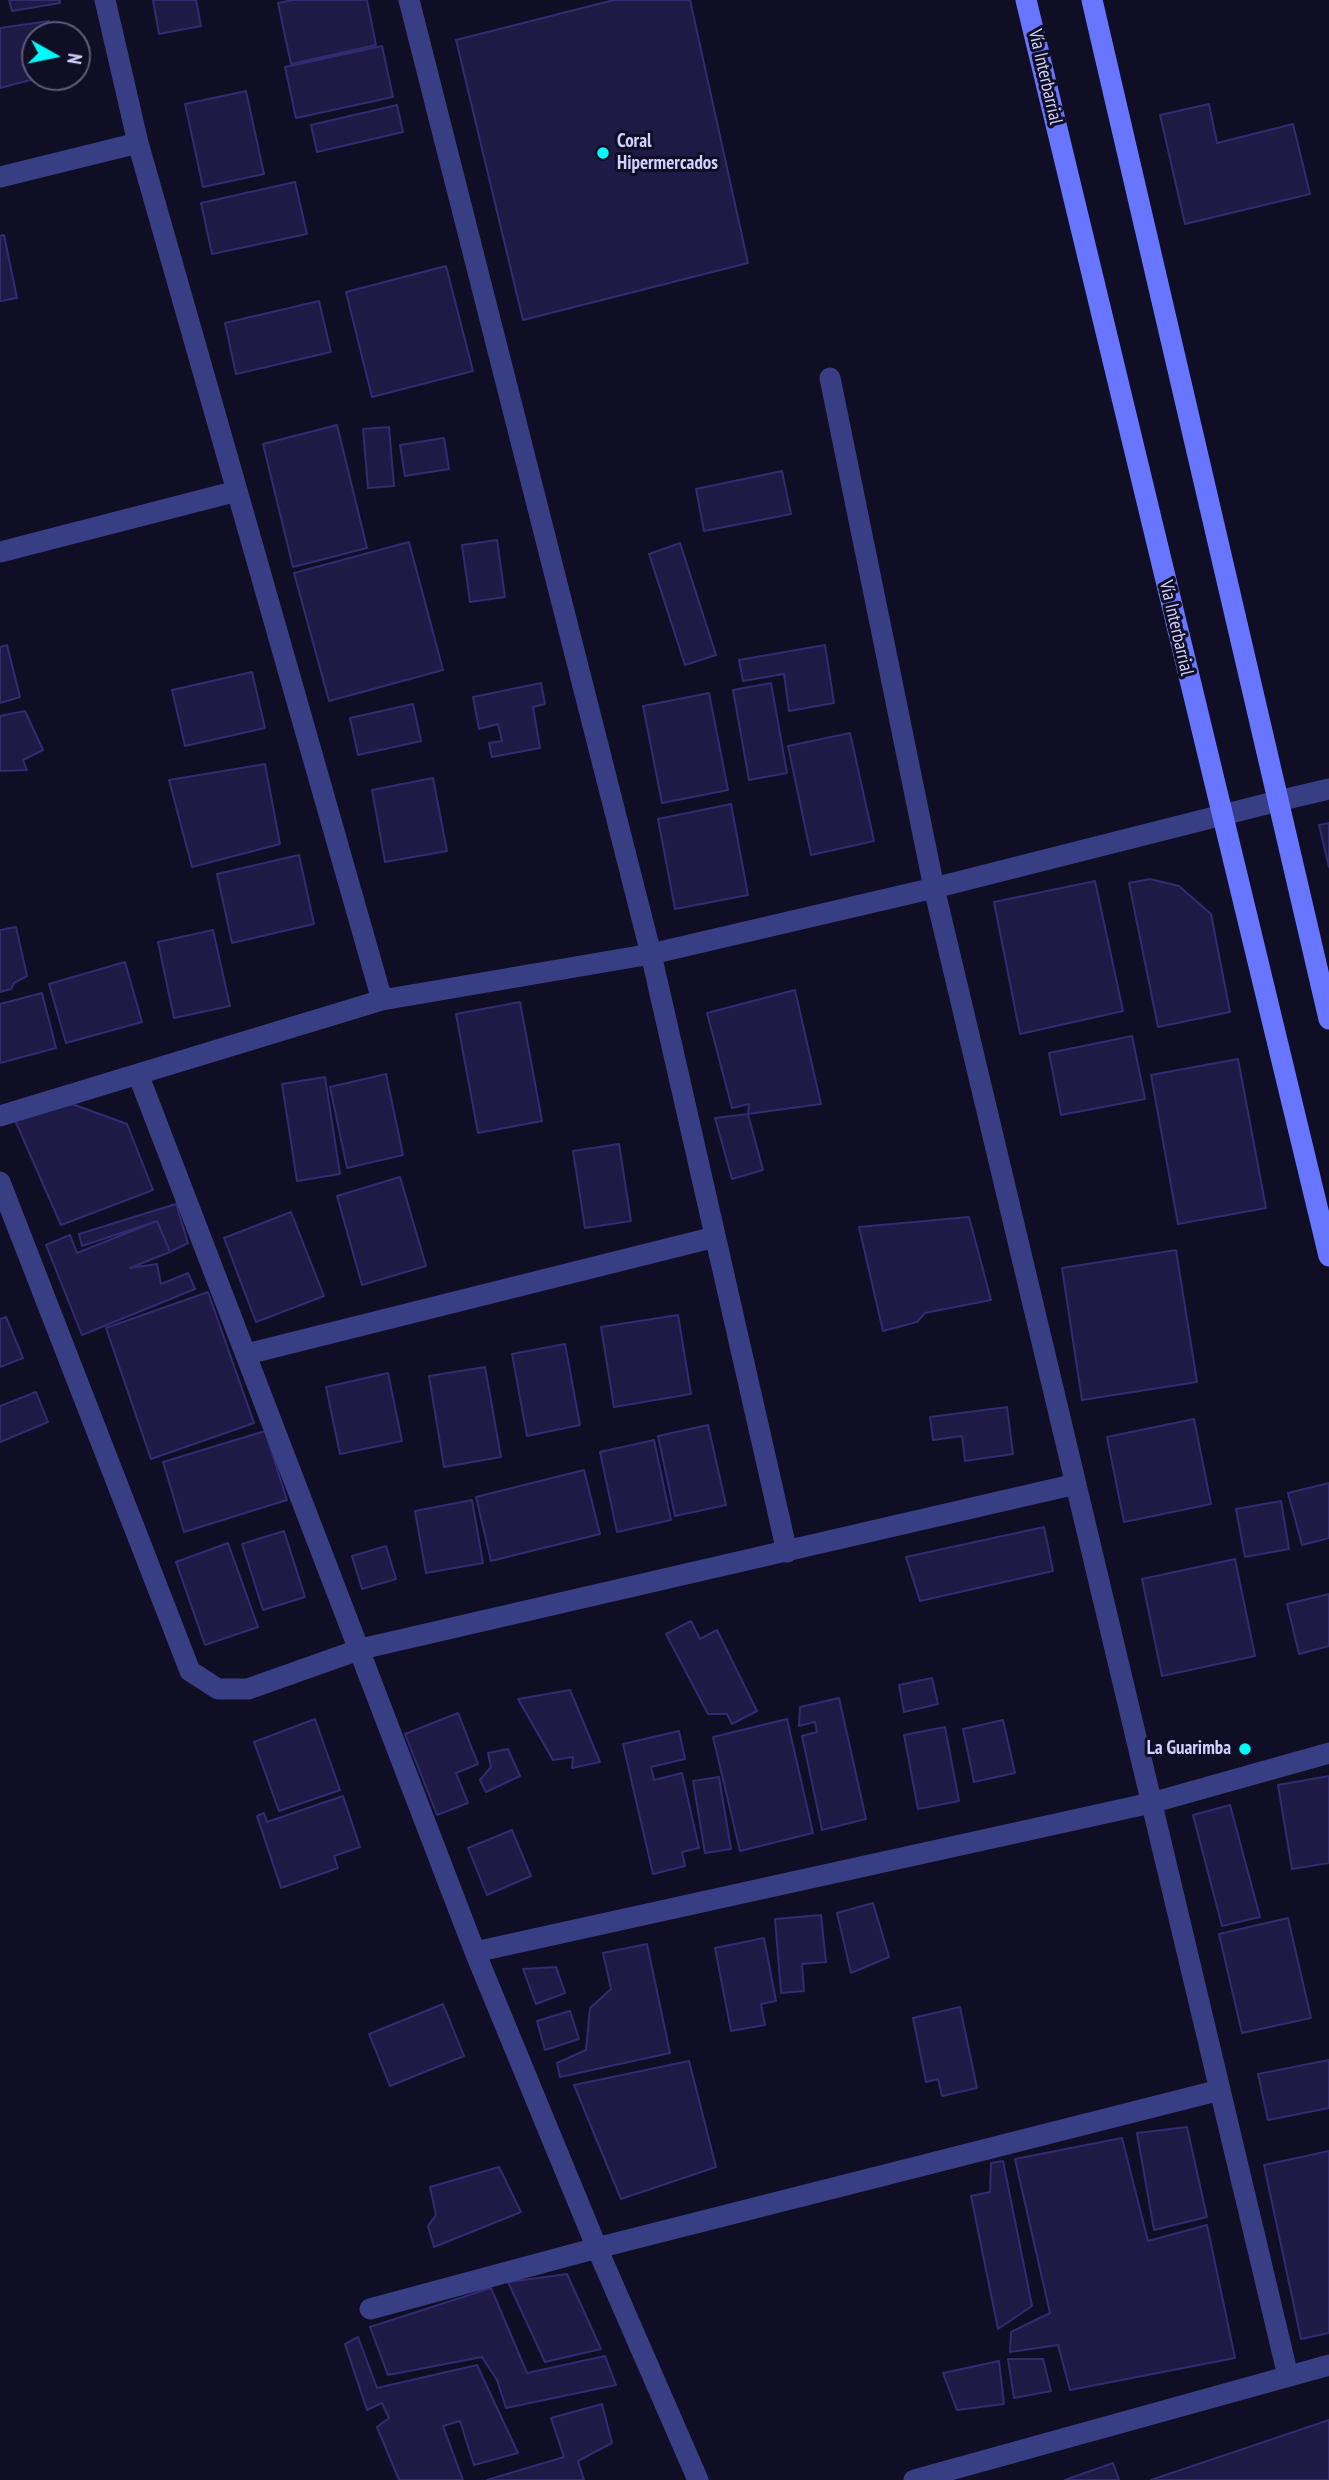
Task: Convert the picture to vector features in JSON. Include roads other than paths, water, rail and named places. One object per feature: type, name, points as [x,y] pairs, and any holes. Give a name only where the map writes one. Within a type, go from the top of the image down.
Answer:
[{"type":"main road","name":"Vía Interbarrial","points":[[1026,0],[1329,1256]]},
{"type":"main road","points":[[1092,0],[1329,1019]]},
{"type":"street","points":[[104,0],[138,143],[382,1000]]},
{"type":"street","points":[[409,0],[651,954],[787,1552]]},
{"type":"street","points":[[0,177],[138,143]]},
{"type":"street","points":[[830,377],[934,888],[1288,2376]]},
{"type":"street","points":[[0,552],[237,491]]},
{"type":"street","points":[[0,1116],[382,1000],[651,954],[934,888],[1329,789]]},
{"type":"street","points":[[138,1074],[475,1952],[597,2248],[698,2480]]},
{"type":"street","points":[[0,1182],[190,1671],[218,1689],[248,1689],[360,1649],[1076,1484]]},
{"type":"street","points":[[247,1353],[715,1237]]},
{"type":"street","points":[[475,1952],[1151,1803],[1329,1753]]},
{"type":"street","points":[[370,2309],[597,2248],[1220,2090]]},
{"type":"street","points":[[914,2480],[1329,2365]]},
{"type":"place","name":"Coral Hipermercados","points":[[603,153]]},
{"type":"place","name":"La Guarimba","points":[[1245,1749]]}]
